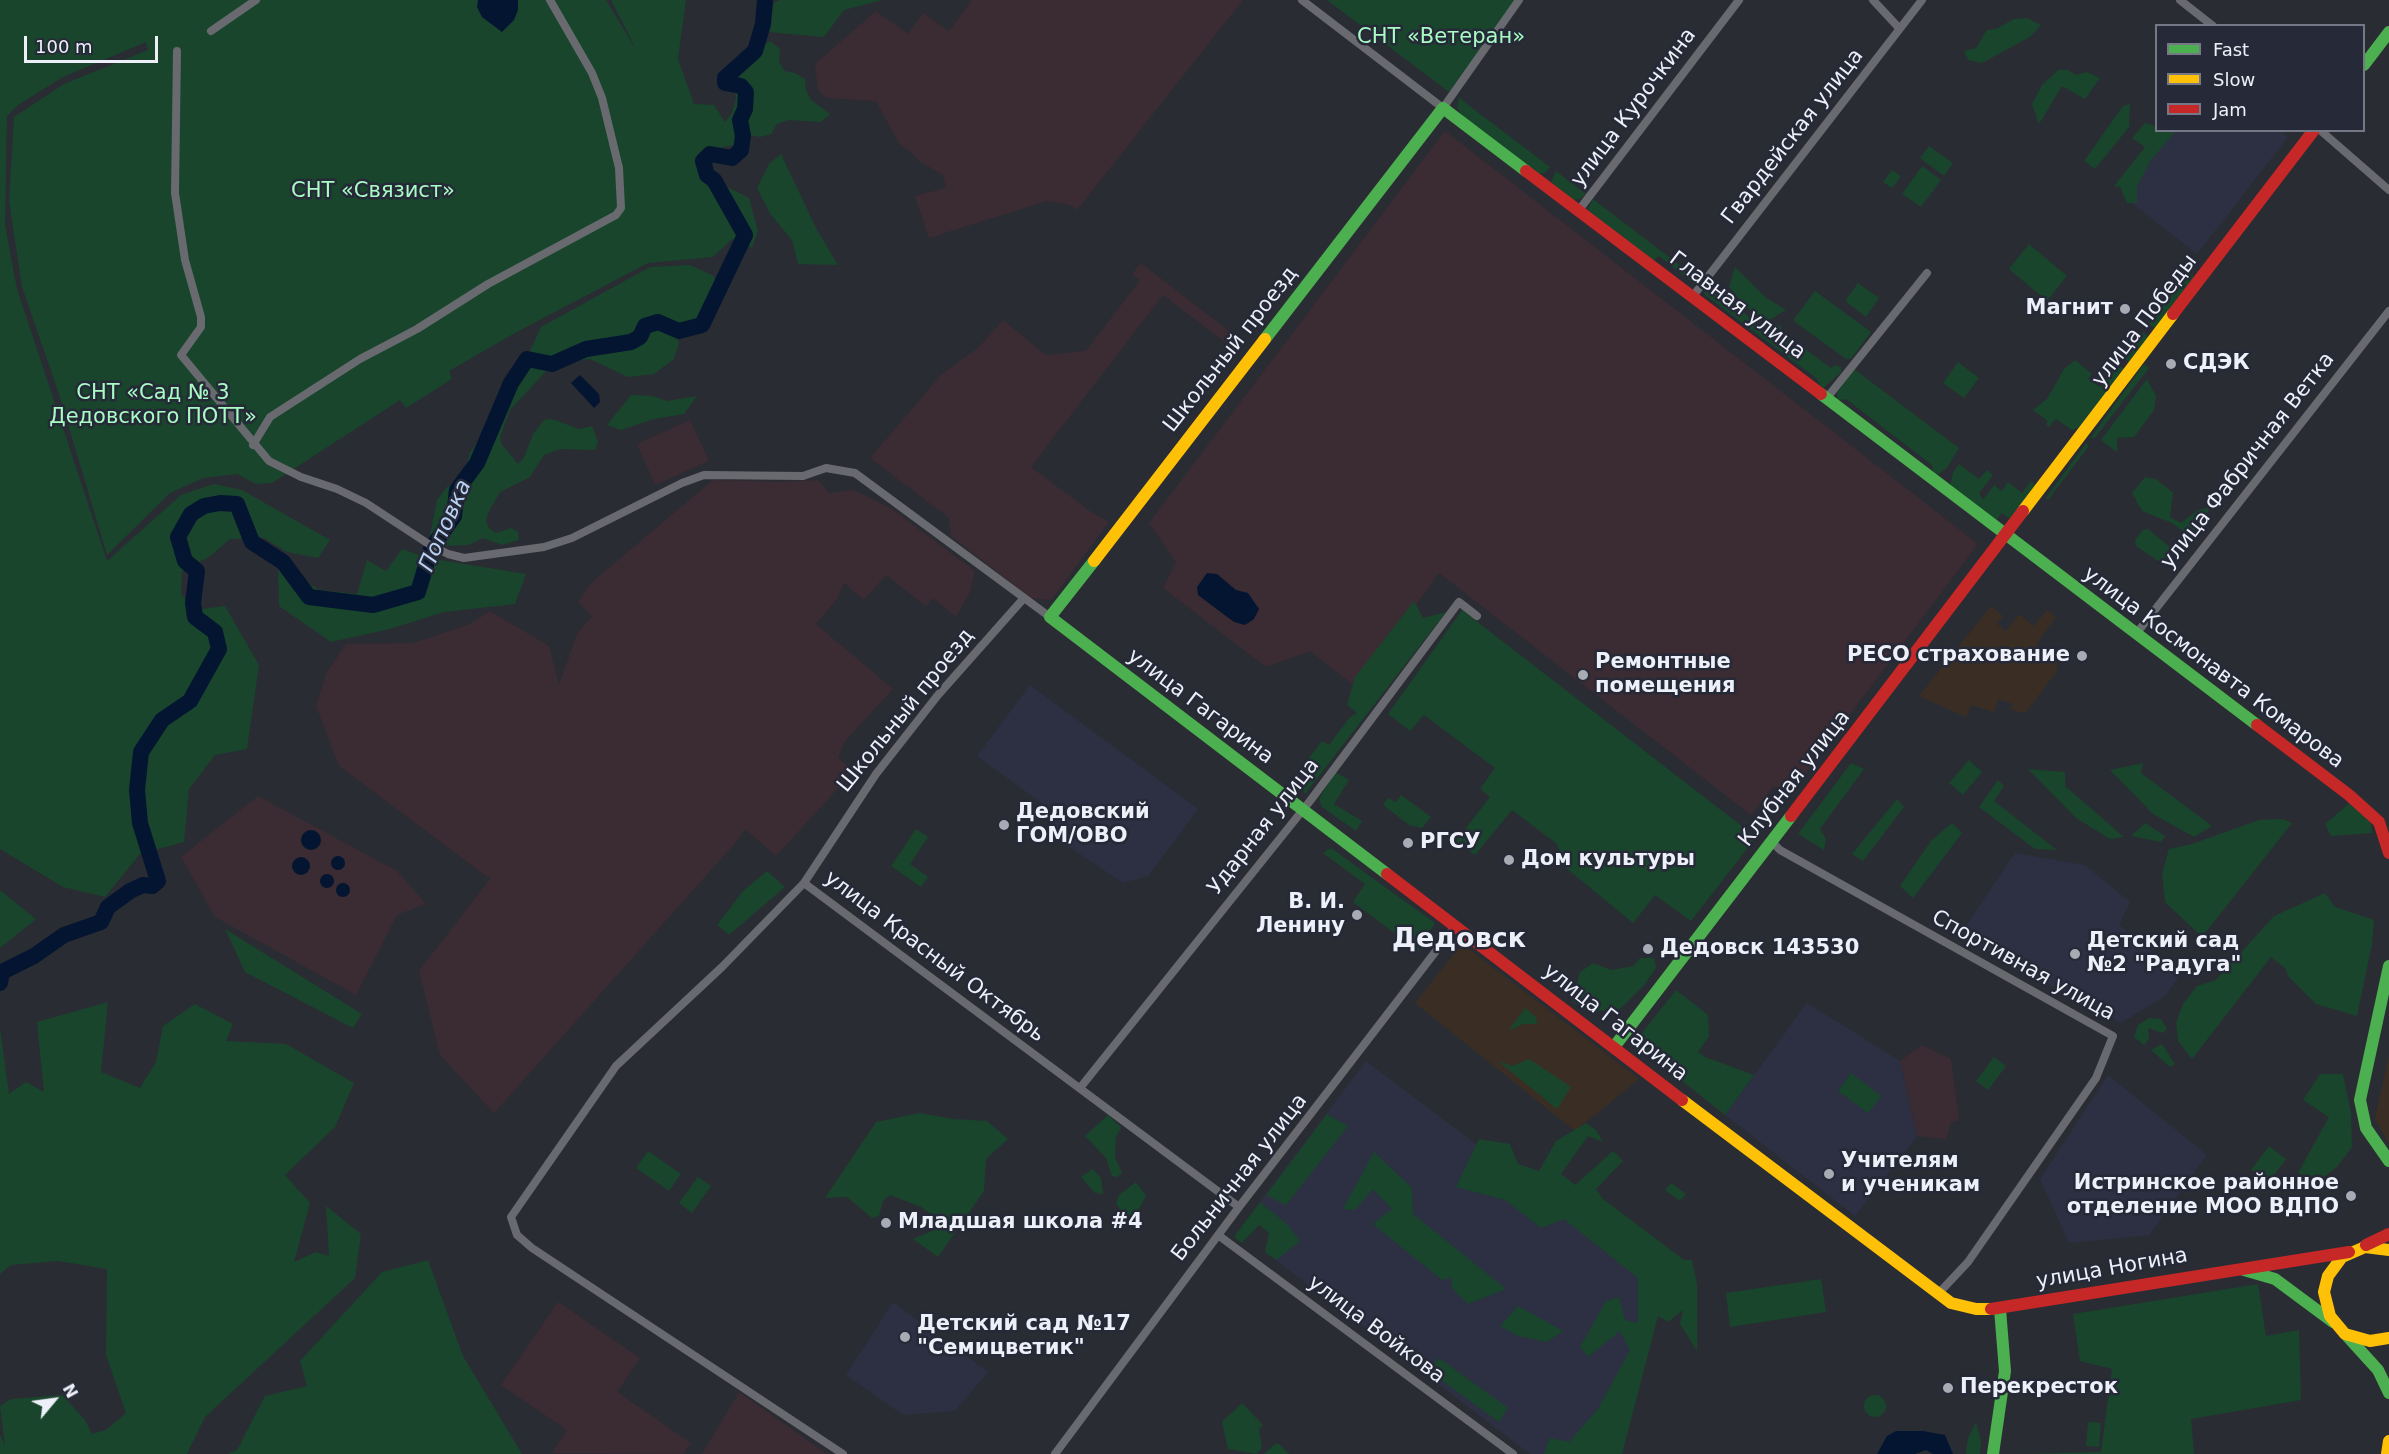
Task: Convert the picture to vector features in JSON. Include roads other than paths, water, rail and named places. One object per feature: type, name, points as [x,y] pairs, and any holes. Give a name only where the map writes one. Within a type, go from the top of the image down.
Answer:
[{"type":"street","points":[[211,31],[256,0]]},
{"type":"street","points":[[253,445],[270,417],[360,359],[417,329],[488,284],[616,215],[621,208],[619,168],[602,98],[592,73],[550,0]]},
{"type":"street","points":[[1302,0],[1443,108],[1519,0]]},
{"type":"street","name":"улица Курочкина","points":[[1579,210],[1739,0]]},
{"type":"street","points":[[1873,0],[1899,28]]},
{"type":"street","name":"Гвардейская улица","points":[[1693,296],[1922,0]]},
{"type":"street","points":[[2180,0],[2210,24]]},
{"type":"street","points":[[2365,64],[2389,32]]},
{"type":"street","name":"улица Гагарина","points":[[177,51],[175,193],[185,260],[201,317],[197,336],[181,355],[253,445],[269,461],[301,477],[337,489],[366,503],[427,543],[448,554],[464,558],[544,547],[572,538],[682,483],[704,476],[803,476],[826,468],[855,473],[1050,617],[1938,1294],[1951,1303],[1976,1309],[2000,1309]]},
{"type":"street","name":"Главная улица","points":[[1443,108],[2006,535]]},
{"type":"street","name":"Школьный проезд","points":[[1050,617],[1443,108]]},
{"type":"street","name":"улица Победы","points":[[2006,535],[2312,132]]},
{"type":"street","points":[[2322,132],[2389,190]]},
{"type":"street","points":[[1826,399],[1927,273]]},
{"type":"street","name":"улица Фабричная Ветка","points":[[2136,634],[2389,310]]},
{"type":"street","name":"улица Космонавта Комарова","points":[[2006,535],[2370,812],[2379,822],[2389,854]]},
{"type":"street","name":"Клубная улица","points":[[1614,1047],[2006,535]]},
{"type":"street","name":"Школьный проезд","points":[[804,883],[876,774],[938,696],[1024,598]]},
{"type":"street","name":"Ударная улица","points":[[1080,1088],[1303,810],[1459,602],[1477,616]]},
{"type":"street","name":"Спортивная улица","points":[[1771,841],[1780,850],[2113,1036],[2096,1078],[1968,1262],[1938,1294]]},
{"type":"street","name":"улица Красный Октябрь","points":[[843,1454],[532,1248],[517,1235],[512,1217],[616,1066],[722,967],[804,883],[1239,1207]]},
{"type":"street","name":"Больничная улица","points":[[1055,1454],[1239,1207],[1456,925]]},
{"type":"street","points":[[2388,1158],[2366,1128],[2360,1101],[2389,966]]},
{"type":"street","points":[[2362,1248],[2389,1234]]},
{"type":"street","name":"улица Войкова","points":[[1218,1235],[1513,1454]]},
{"type":"street","points":[[2362,1248],[2389,1250]]},
{"type":"street","name":"улица Ногина","points":[[2000,1309],[2362,1248]]},
{"type":"street","points":[[2334,1323],[2325,1300],[2325,1284],[2331,1269],[2349,1252]]},
{"type":"street","points":[[2231,1269],[2256,1272],[2275,1279],[2334,1323],[2378,1370],[2389,1393]]},
{"type":"street","points":[[1992,1454],[2005,1371],[2000,1309]]},
{"type":"street","points":[[2345,1334],[2370,1341],[2389,1338]]},
{"type":"street","points":[[2387,1454],[2389,1441]]},
{"type":"water","points":[[478,0],[518,0],[518,10],[514,20],[502,32],[482,17],[477,7]]},
{"type":"water","points":[[580,375],[599,394],[600,402],[594,408],[571,383]]},
{"type":"water","points":[[1207,573],[1217,574],[1236,590],[1248,593],[1259,609],[1254,619],[1245,625],[1234,622],[1198,595],[1197,587]]},
{"type":"water","points":[[311,830],[318,833],[321,840],[318,847],[311,850],[304,847],[301,840],[304,833]]},
{"type":"water","points":[[335,856],[341,856],[345,863],[341,870],[335,870],[331,866],[331,860]]},
{"type":"water","points":[[301,857],[309,862],[310,866],[305,874],[301,875],[293,870],[292,866],[297,858]]},
{"type":"water","points":[[324,874],[330,874],[334,881],[330,888],[324,888],[320,884],[320,878]]},
{"type":"water","points":[[343,883],[348,885],[350,890],[348,895],[343,897],[338,895],[336,890],[338,885]]},
{"type":"water","points":[[1896,1431],[1923,1431],[1945,1435],[1953,1454],[1933,1454],[1926,1450],[1915,1454],[1877,1454],[1887,1436]]},
{"type":"waterway","name":"Поповка","points":[[0,983],[2,972],[34,956],[64,935],[101,922],[108,907],[130,891],[143,885],[152,886],[158,881],[140,823],[137,790],[141,752],[162,720],[190,701],[219,649],[215,632],[195,617],[193,603],[197,571],[185,561],[178,537],[191,514],[204,506],[220,503],[237,504],[252,542],[283,562],[309,597],[373,605],[418,592],[431,549],[454,516],[457,490],[477,463],[511,383],[527,359],[552,364],[586,349],[631,342],[640,337],[645,326],[658,322],[679,331],[702,325],[745,235],[714,180],[707,175],[703,161],[710,154],[732,158],[741,150],[743,136],[740,120],[745,109],[746,92],[741,86],[725,83],[725,78],[755,51],[763,24],[765,0]]},
{"type":"place","name":"Магнит","points":[[2125,309]]},
{"type":"place","name":"СДЭК","points":[[2171,364]]},
{"type":"place","name":"РЕСО страхование","points":[[2082,656]]},
{"type":"place","name":"Ремонтные помещения","points":[[1583,675]]},
{"type":"place","name":"Дедовский ГОМ/ОВО","points":[[1004,825]]},
{"type":"place","name":"РГСУ","points":[[1408,843]]},
{"type":"place","name":"Дом культуры","points":[[1509,860]]},
{"type":"place","name":"В. И. Ленину","points":[[1357,915]]},
{"type":"place","name":"Дедовск 143530","points":[[1648,949]]},
{"type":"place","name":"Детский сад №2 \"Радуга\"","points":[[2075,954]]},
{"type":"place","name":"Учителям и ученикам","points":[[1829,1174]]},
{"type":"place","name":"Истринское районное отделение МОО ВДПО","points":[[2351,1196]]},
{"type":"place","name":"Младшая школа #4","points":[[886,1223]]},
{"type":"place","name":"Детский сад №17 \"Семицветик\"","points":[[905,1337]]},
{"type":"place","name":"Перекресток","points":[[1948,1388]]},
{"type":"district","name":"Дедовск","points":[[1459,940]]},
{"type":"park label","name":"СНТ «Ветеран»","points":[[1441,38]]},
{"type":"park label","name":"СНТ «Связист»","points":[[373,192]]},
{"type":"park label","name":"СНТ «Сад № 3 Дедовского ПОТТ»","points":[[153,406]]}]
